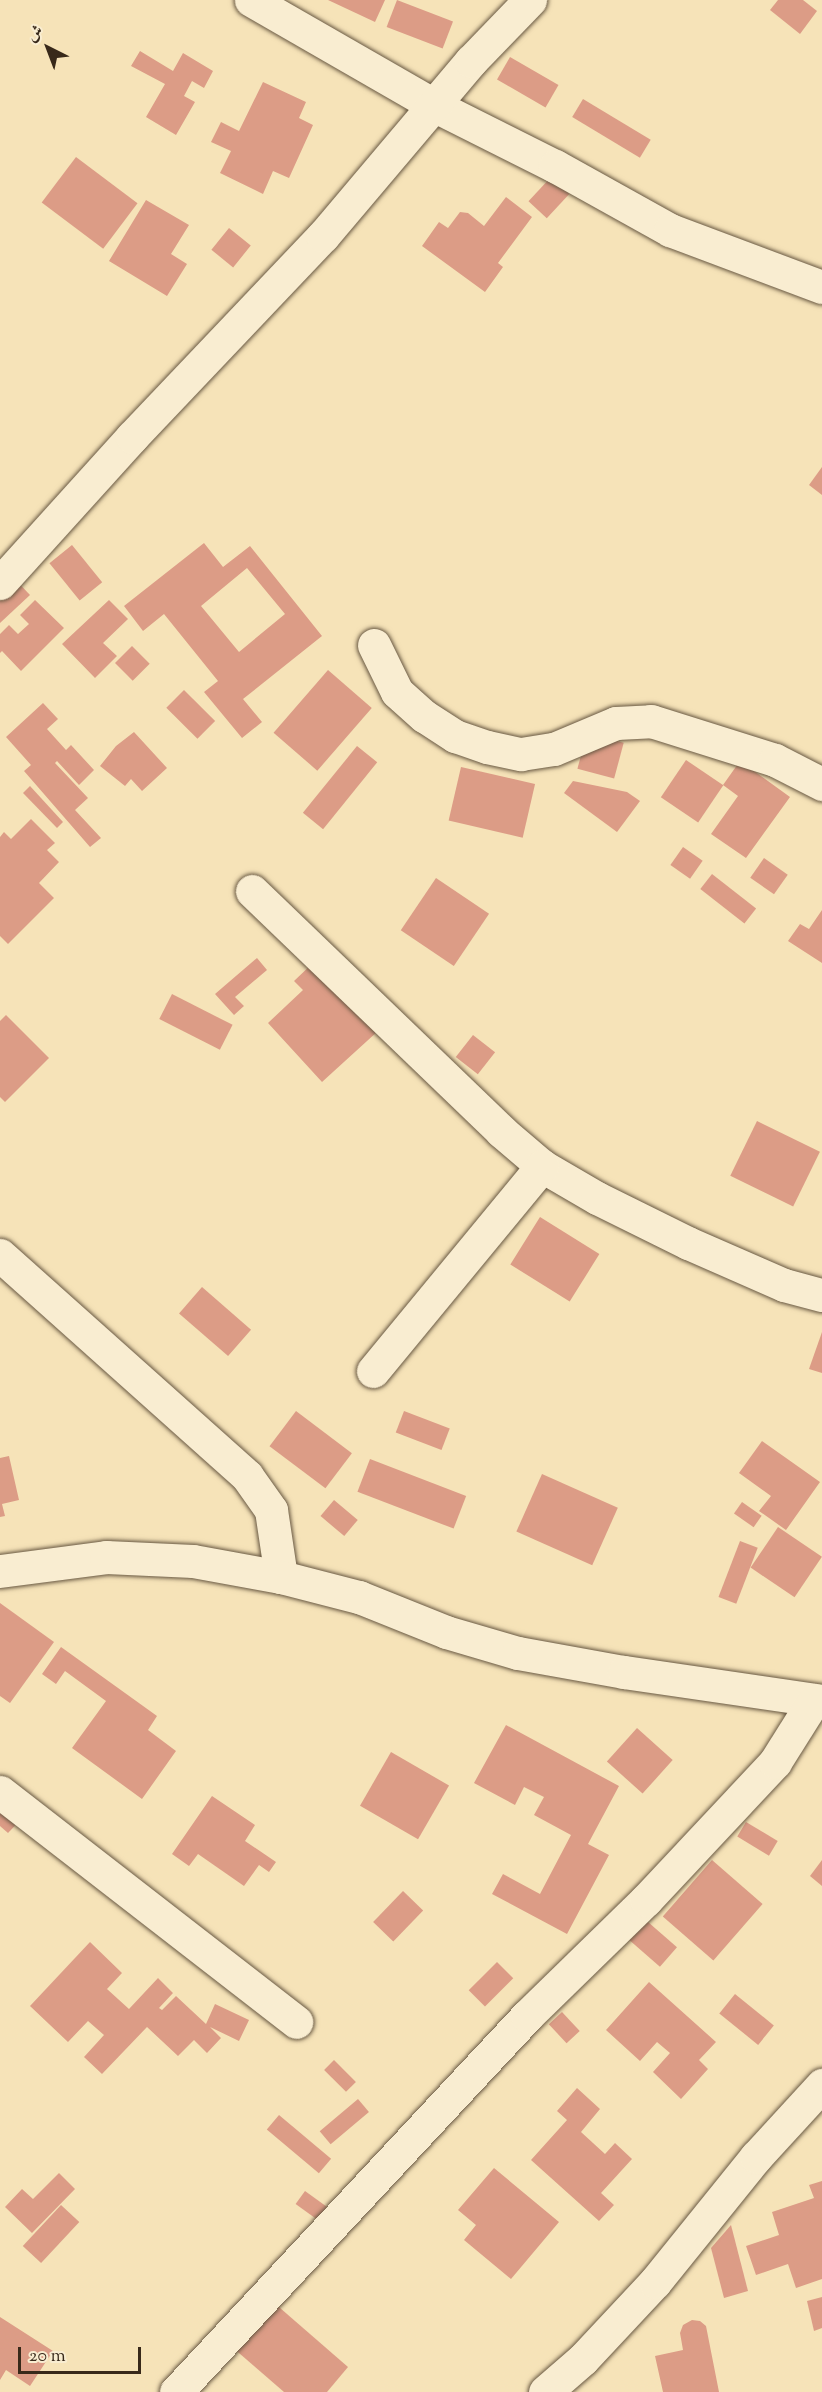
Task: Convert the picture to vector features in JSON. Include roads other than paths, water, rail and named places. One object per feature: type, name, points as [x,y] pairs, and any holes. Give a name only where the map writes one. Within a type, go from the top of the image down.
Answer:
[{"type":"street","points":[[251,0],[435,106],[555,166],[670,230],[822,287]]},
{"type":"street","points":[[0,583],[132,437],[323,236],[484,47],[530,0]]},
{"type":"street","points":[[374,645],[397,692],[424,716],[455,736],[487,747],[521,754],[554,749],[616,723],[651,721],[775,760],[822,784]]},
{"type":"street","points":[[252,891],[501,1131],[542,1166],[597,1198],[688,1243],[784,1285],[822,1295]]},
{"type":"street","points":[[373,1371],[542,1166]]},
{"type":"street","points":[[0,1255],[247,1476],[271,1510],[281,1577]]},
{"type":"street","points":[[0,1571],[106,1557],[193,1561],[281,1577],[359,1597],[446,1632],[518,1653],[818,1700],[774,1762],[646,1900],[527,2016],[176,2392]]},
{"type":"street","points":[[0,1792],[296,2022]]},
{"type":"street","points":[[545,2392],[583,2359],[655,2282],[756,2157],[822,2085]]}]
